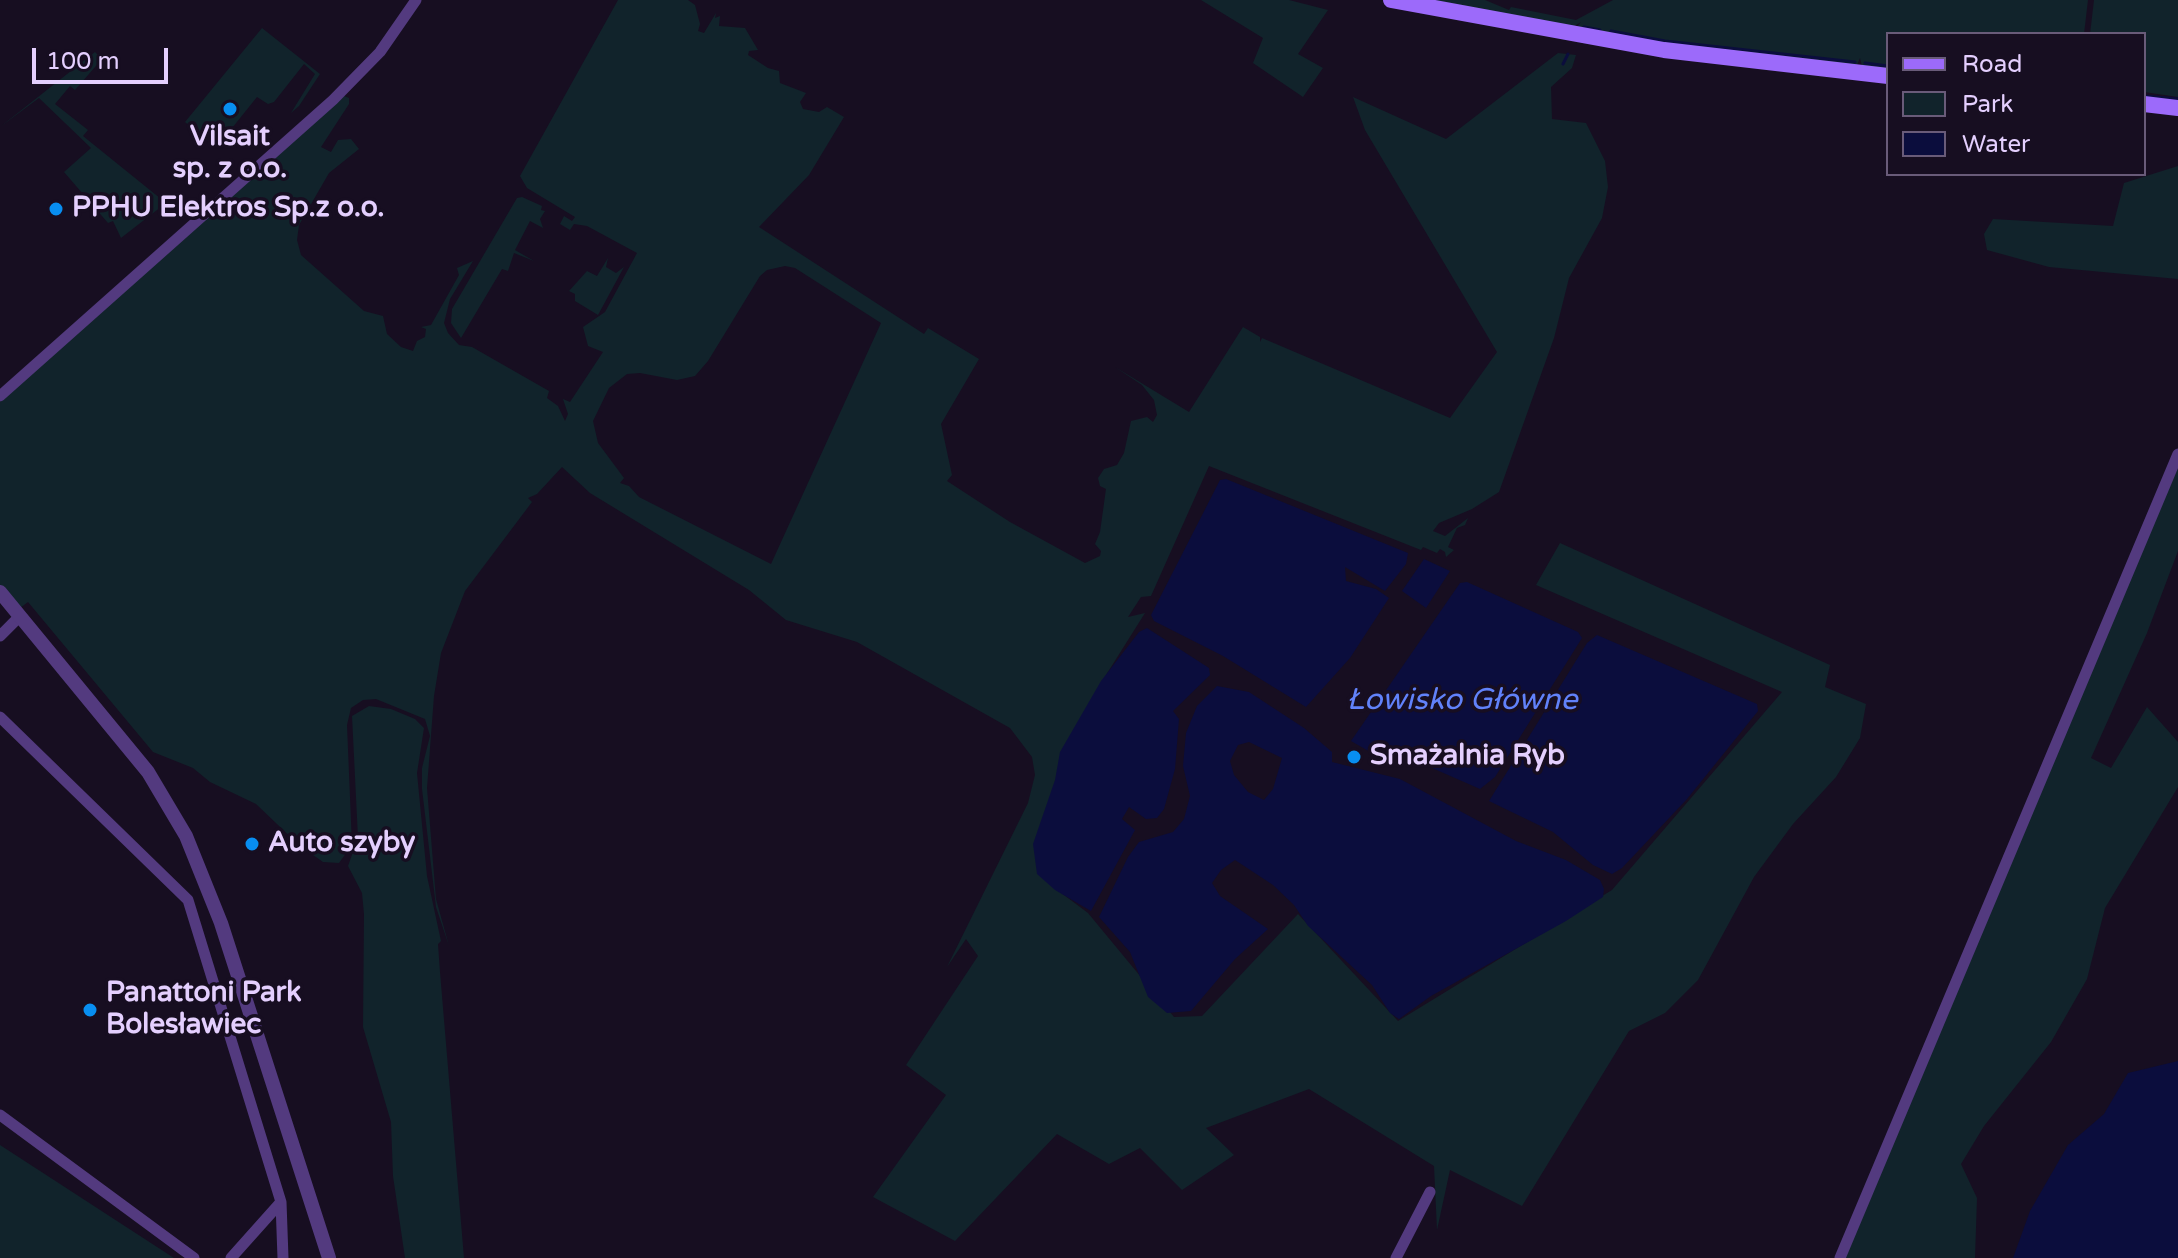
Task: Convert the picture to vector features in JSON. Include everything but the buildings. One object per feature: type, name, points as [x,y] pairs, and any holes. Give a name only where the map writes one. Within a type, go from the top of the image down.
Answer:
[{"type":"main road","points":[[1391,0],[1664,50],[1886,76]]},
{"type":"main road","points":[[2146,104],[2178,108]]},
{"type":"street","points":[[0,396],[333,100],[380,52],[416,0]]},
{"type":"street","points":[[1840,1258],[2178,454]]},
{"type":"street","points":[[0,592],[148,772],[186,836],[221,923],[329,1258]]},
{"type":"street","points":[[0,636],[20,616]]},
{"type":"street","points":[[0,717],[188,900],[281,1202],[283,1258]]},
{"type":"street","points":[[0,1115],[194,1258]]},
{"type":"street","points":[[1396,1258],[1430,1192]]},
{"type":"street","points":[[231,1258],[281,1202]]},
{"type":"green space","points":[[618,0],[688,0],[695,5],[700,24],[698,31],[704,33],[716,13],[715,18],[720,16],[719,26],[745,28],[758,50],[749,51],[748,55],[779,71],[780,83],[806,93],[800,102],[803,109],[819,112],[827,107],[844,117],[809,175],[759,227],[924,334],[928,328],[979,359],[941,424],[952,475],[947,481],[1010,522],[1085,563],[1100,556],[1101,551],[1095,544],[1100,532],[1106,489],[1100,486],[1098,478],[1104,469],[1117,465],[1124,453],[1131,421],[1147,417],[1153,422],[1157,415],[1154,400],[1142,385],[1115,367],[1189,412],[1243,327],[1260,337],[1260,342],[1262,338],[1450,418],[1497,352],[1365,130],[1353,97],[1446,139],[1558,53],[1576,55],[1572,68],[1551,87],[1552,119],[1586,123],[1605,161],[1608,187],[1602,218],[1569,278],[1554,338],[1499,492],[1472,509],[1439,523],[1433,531],[1445,536],[1468,518],[1465,525],[1457,528],[1448,547],[1454,550],[1446,557],[1440,549],[1437,553],[1423,547],[1421,550],[1209,466],[1151,596],[1141,597],[1128,617],[1145,613],[1106,675],[1056,889],[1088,913],[1174,1017],[1202,1016],[1298,914],[1398,1021],[1612,890],[1782,692],[1536,585],[1560,543],[1830,665],[1825,687],[1866,704],[1860,738],[1836,777],[1793,824],[1754,877],[1698,980],[1665,1013],[1629,1031],[1522,1206],[1450,1170],[1437,1230],[1434,1166],[1309,1089],[1206,1128],[1234,1155],[1182,1190],[1140,1148],[1109,1164],[1057,1134],[955,1241],[873,1197],[946,1095],[906,1065],[978,956],[966,939],[947,967],[1028,803],[1035,775],[1032,757],[1010,728],[857,642],[786,620],[749,590],[590,493],[562,467],[537,494],[528,498],[532,502],[465,591],[441,653],[434,696],[427,788],[436,899],[449,946],[436,907],[422,789],[422,768],[430,736],[425,719],[376,699],[363,700],[351,708],[347,725],[352,845],[339,863],[323,862],[299,845],[256,804],[210,782],[193,768],[153,752],[28,602],[20,608],[0,585],[0,402],[344,96],[349,98],[349,104],[321,147],[331,152],[338,140],[351,139],[359,149],[329,173],[299,225],[297,240],[301,255],[364,311],[383,316],[387,334],[401,347],[413,351],[417,341],[425,337],[426,329],[421,327],[431,325],[459,275],[457,268],[473,261],[450,299],[444,323],[448,333],[459,345],[472,347],[549,391],[547,398],[558,406],[565,421],[568,414],[563,399],[570,402],[603,352],[588,346],[583,327],[605,312],[637,253],[587,226],[574,224],[570,230],[560,224],[564,216],[572,221],[575,217],[527,188],[520,176]],"holes":[[[785,266],[795,268],[881,323],[771,564],[639,497],[629,486],[620,483],[624,478],[598,443],[593,421],[609,388],[627,374],[640,373],[677,380],[695,376],[708,361],[760,276],[767,270]]]},
{"type":"green space","points":[[1201,0],[1289,0],[1328,10],[1298,54],[1323,68],[1303,97],[1253,63],[1263,38]]},
{"type":"green space","points":[[1433,0],[1485,0],[1509,10],[1511,7],[1576,20],[1613,0],[2088,0],[2084,32],[1886,32],[1886,71],[1862,66],[1860,58],[1857,65],[1673,46],[1574,30],[1581,22],[1573,27]]},
{"type":"green space","points":[[2094,0],[2178,0],[2178,97],[2146,92],[2146,32],[2090,32]]},
{"type":"green space","points":[[262,28],[320,74],[291,113],[315,74],[304,64],[274,102],[268,104],[257,97],[216,148],[185,122]]},
{"type":"green space","points":[[95,52],[102,59],[75,90],[70,86],[55,104],[88,130],[83,136],[166,203],[121,238],[113,221],[108,223],[64,172],[91,148],[39,98],[0,127]]},
{"type":"green space","points":[[2178,166],[2178,279],[2049,267],[1987,250],[1984,234],[1993,219],[2113,226],[2124,183]]},
{"type":"green space","points":[[522,197],[542,206],[541,210],[545,211],[540,219],[543,228],[530,221],[515,250],[534,261],[514,253],[508,271],[502,269],[461,338],[451,323],[452,309],[517,198]]},
{"type":"green space","points":[[608,258],[606,267],[616,273],[624,267],[598,315],[575,301],[575,294],[569,291],[587,271],[597,276]]},
{"type":"green space","points":[[2178,468],[2178,551],[2147,633],[2091,758],[2111,768],[2147,707],[2178,742],[2178,787],[2105,908],[2087,979],[2051,1042],[1984,1126],[1961,1164],[1977,1198],[1975,1258],[1845,1258],[2092,660]]},
{"type":"green space","points":[[369,706],[391,709],[415,719],[424,728],[417,773],[427,876],[441,941],[438,944],[440,972],[464,1258],[405,1258],[393,1176],[391,1122],[363,1027],[364,914],[362,893],[348,866],[358,838],[352,716]]},
{"type":"green space","points":[[0,1145],[37,1169],[174,1258],[0,1258]]},
{"type":"water","points":[[1226,479],[1408,553],[1406,564],[1385,591],[1345,567],[1346,581],[1376,589],[1389,598],[1350,658],[1306,707],[1223,656],[1154,621],[1151,615],[1220,480]]},
{"type":"water","points":[[1424,559],[1450,571],[1426,608],[1402,591]]},
{"type":"water","name":"Łowisko Główne","points":[[1467,582],[1578,632],[1582,638],[1495,777],[1480,789],[1407,757],[1372,753],[1351,741],[1460,583]]},
{"type":"water","points":[[1147,628],[1209,668],[1210,675],[1173,711],[1179,719],[1175,769],[1164,809],[1157,818],[1146,819],[1129,807],[1122,819],[1135,830],[1091,911],[1055,890],[1037,874],[1033,844],[1055,780],[1060,752],[1101,681],[1139,632]]},
{"type":"water","points":[[1597,635],[1757,704],[1758,711],[1687,799],[1622,868],[1612,874],[1593,865],[1553,832],[1489,801],[1587,643]]},
{"type":"water","points":[[1217,686],[1249,692],[1304,728],[1332,752],[1332,762],[1400,779],[1516,841],[1566,860],[1600,880],[1603,897],[1431,996],[1399,1019],[1390,1013],[1372,985],[1308,926],[1294,905],[1273,885],[1235,860],[1221,870],[1212,883],[1220,896],[1268,929],[1235,959],[1191,1011],[1167,1013],[1148,997],[1130,952],[1099,917],[1128,857],[1139,842],[1173,832],[1184,819],[1190,796],[1183,766],[1186,733],[1197,706]],"holes":[[[1249,742],[1282,758],[1273,789],[1264,800],[1248,792],[1234,775],[1230,761],[1238,745]]]},
{"type":"water","points":[[2178,1061],[2178,1258],[2013,1258],[2030,1211],[2068,1145],[2104,1114],[2128,1073]]},
{"type":"waterway","points":[[1584,27],[1600,30]]},
{"type":"waterway","points":[[1611,31],[1665,41],[1855,62]]},
{"type":"waterway","points":[[1563,64],[1568,54]]},
{"type":"waterway","points":[[1865,63],[1886,66]]},
{"type":"waterway","points":[[2146,96],[2178,99]]},
{"type":"place","name":"Vilsait sp. z o.o.","points":[[230,109]]},
{"type":"place","name":"PPHU Elektros Sp.z o.o.","points":[[56,209]]},
{"type":"place","name":"Smażalnia Ryb","points":[[1354,757]]},
{"type":"place","name":"Auto szyby","points":[[252,844]]},
{"type":"place","name":"Panattoni Park Bolesławiec","points":[[90,1010]]}]
